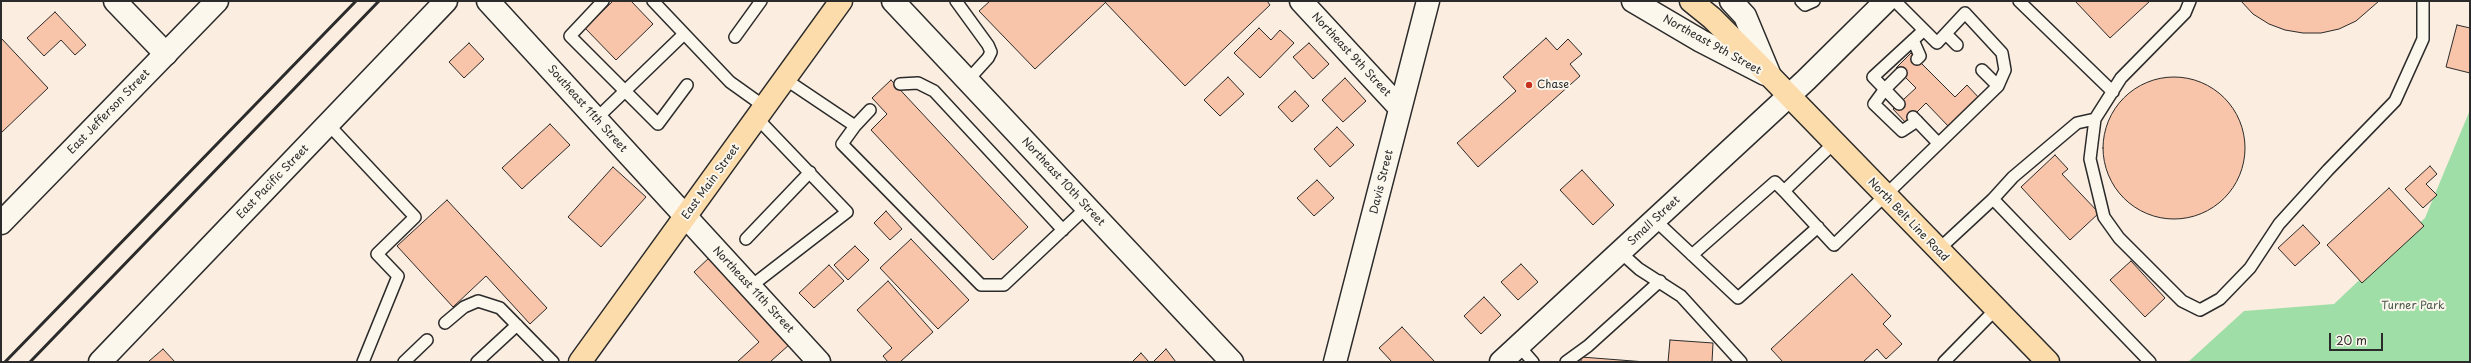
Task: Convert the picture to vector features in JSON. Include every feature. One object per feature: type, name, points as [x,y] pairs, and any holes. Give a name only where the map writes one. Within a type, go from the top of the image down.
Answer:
[{"type":"main road","name":"East Main Street","points":[[580,362],[841,1]]},
{"type":"main road","name":"North Belt Line Road","points":[[1691,1],[1712,18],[1770,76],[1788,97],[2048,362]]},
{"type":"street","points":[[115,1],[166,54]]},
{"type":"street","name":"East Jefferson Street","points":[[1,223],[217,1]]},
{"type":"street","name":"East Pacific Street","points":[[100,362],[446,1]]},
{"type":"street","name":"Southeast 11th Street","points":[[488,1],[685,218]]},
{"type":"street","name":"Northeast 10th Street","points":[[893,1],[1232,362]]},
{"type":"street","name":"Northeast 9th Street","points":[[1301,1],[1400,108]]},
{"type":"street","name":"Davis Street","points":[[1335,362],[1428,1]]},
{"type":"street","name":"Northeast 9th Street","points":[[1633,1],[1701,41],[1770,76]]},
{"type":"street","name":"North Belt Line Road","points":[[1731,1],[1745,16],[1770,76]]},
{"type":"street","name":"Small Street","points":[[1501,362],[1788,97],[1886,1]]},
{"type":"street","name":"Northeast 11th Street","points":[[685,218],[819,362]]},
{"type":"lane","points":[[604,1],[570,36],[658,124],[687,86]]},
{"type":"lane","points":[[653,1],[761,113],[810,172],[847,212],[750,287]]},
{"type":"lane","points":[[735,37],[761,1]]},
{"type":"lane","points":[[956,1],[988,45],[990,52],[988,58],[968,80]]},
{"type":"lane","points":[[1801,1],[1805,5],[1814,1]]},
{"type":"lane","points":[[1692,255],[1775,182],[1834,245],[1998,86],[2005,70],[2002,53],[1965,13],[1937,43],[1895,1]]},
{"type":"lane","points":[[2019,1],[2113,92]]},
{"type":"lane","points":[[2190,1],[2185,13],[2121,78],[2095,119],[2090,159],[2104,217],[2119,238],[2182,301],[2200,310],[2220,299],[2250,268],[2279,224],[2328,170],[2395,101],[2423,39],[2423,1]]},
{"type":"lane","points":[[1899,104],[1873,77],[1924,30]]},
{"type":"lane","points":[[596,120],[684,34]]},
{"type":"lane","points":[[1946,34],[1957,45]]},
{"type":"lane","points":[[1913,40],[1920,56],[1917,59]]},
{"type":"lane","points":[[1982,70],[1998,86]]},
{"type":"lane","points":[[1901,73],[1885,89],[1874,104],[1902,131],[1915,119],[1938,143]]},
{"type":"lane","points":[[785,79],[855,126]]},
{"type":"lane","points":[[900,84],[918,83],[934,91],[1063,230]]},
{"type":"lane","points":[[870,110],[855,126],[842,144],[981,285],[1004,285],[1087,207]]},
{"type":"lane","points":[[1938,250],[2013,177],[2077,123],[2095,119]]},
{"type":"lane","points":[[328,124],[415,217],[377,254],[398,276],[363,362]]},
{"type":"lane","points":[[1784,191],[1834,143]]},
{"type":"lane","points":[[746,238],[810,172]]},
{"type":"lane","points":[[1992,199],[2150,362]]},
{"type":"lane","points":[[1655,220],[1738,298],[1818,227]]},
{"type":"lane","points":[[1620,252],[1639,269],[1660,281],[1681,296],[1741,362]]},
{"type":"lane","points":[[1566,362],[1588,346],[1660,281]]},
{"type":"lane","points":[[445,323],[464,307],[478,301],[500,308],[553,362]]},
{"type":"lane","points":[[1944,362],[1996,309]]},
{"type":"lane","points":[[477,362],[517,325]]},
{"type":"lane","points":[[404,362],[427,340]]},
{"type":"lane","points":[[1519,346],[1534,362]]},
{"type":"green space","name":"Turner Park","points":[[2470,110],[2470,362],[2188,362],[2244,311],[2334,304],[2425,218]]},
{"type":"building","points":[[613,1],[631,1],[653,24],[616,60],[585,28]]},
{"type":"building","points":[[990,1],[1106,2],[1035,69],[979,11]]},
{"type":"building","points":[[1104,1],[1267,1],[1270,5],[1185,86]]},
{"type":"building","points":[[2075,1],[2150,1],[2110,38]]},
{"type":"building","points":[[2241,1],[2379,1],[2356,21],[2339,29],[2321,33],[2303,33],[2285,30],[2269,24],[2253,14]]},
{"type":"building","points":[[55,12],[86,45],[75,55],[61,40],[44,56],[27,38]]},
{"type":"building","points":[[2457,25],[2470,28],[2470,73],[2446,67]]},
{"type":"building","points":[[1259,28],[1271,40],[1280,30],[1294,43],[1260,78],[1234,53]]},
{"type":"building","points":[[1,38],[48,88],[1,133]]},
{"type":"building","points":[[1546,38],[1557,50],[1568,39],[1582,54],[1570,64],[1580,76],[1478,167],[1457,143],[1516,91],[1503,77]]},
{"type":"building","points":[[469,43],[484,59],[464,78],[449,62]]},
{"type":"building","points":[[1309,43],[1329,64],[1313,79],[1293,57]]},
{"type":"building","points":[[1911,53],[1955,97],[1967,85],[1980,99],[1950,128],[1926,103],[1906,123],[1893,109],[1916,88],[1896,68]]},
{"type":"building","points":[[1228,77],[1244,94],[1220,116],[1204,100]]},
{"type":"building","points":[[2167,77],[2181,77],[2208,85],[2229,103],[2240,121],[2244,134],[2244,162],[2237,182],[2219,203],[2208,211],[2195,216],[2181,219],[2167,219],[2140,211],[2119,193],[2111,182],[2106,169],[2103,155],[2103,141],[2111,114],[2129,93],[2140,85],[2153,80]]},
{"type":"building","points":[[1345,78],[1366,101],[1343,122],[1322,100]]},
{"type":"building","points":[[891,80],[1028,227],[993,260],[871,130],[887,114],[872,98]]},
{"type":"building","points":[[1295,91],[1309,106],[1292,122],[1278,107]]},
{"type":"building","points":[[550,124],[570,145],[522,189],[502,168]]},
{"type":"building","points":[[1337,127],[1354,145],[1330,167],[1314,149]]},
{"type":"building","points":[[2055,155],[2068,169],[2062,174],[2099,213],[2070,240],[2021,187]]},
{"type":"building","points":[[2430,166],[2437,174],[2426,184],[2437,195],[2423,208],[2405,189]]},
{"type":"building","points":[[613,167],[646,197],[601,247],[568,217]]},
{"type":"building","points":[[1582,170],[1614,205],[1593,225],[1560,190]]},
{"type":"building","points":[[1317,180],[1334,198],[1314,216],[1297,198]]},
{"type":"building","points":[[2389,188],[2424,226],[2362,283],[2327,245]]},
{"type":"building","points":[[447,200],[547,308],[530,324],[486,276],[453,307],[397,246]]},
{"type":"building","points":[[886,211],[902,229],[890,240],[874,223]]},
{"type":"building","points":[[2303,225],[2320,243],[2295,266],[2278,248]]},
{"type":"building","points":[[911,239],[969,300],[938,329],[880,268]]},
{"type":"building","points":[[855,246],[869,260],[848,280],[834,265]]},
{"type":"building","points":[[710,257],[790,344],[770,362],[737,362],[759,342],[694,272]]},
{"type":"building","points":[[2131,261],[2165,298],[2145,317],[2110,280]]},
{"type":"building","points":[[1521,264],[1538,282],[1518,300],[1501,282]]},
{"type":"building","points":[[829,265],[844,281],[814,308],[799,293]]},
{"type":"building","points":[[1852,274],[1891,316],[1883,324],[1902,344],[1886,359],[1877,349],[1863,362],[1783,362],[1771,349]]},
{"type":"building","points":[[888,281],[933,332],[900,362],[888,362],[883,356],[892,348],[857,310]]},
{"type":"building","points":[[1484,297],[1501,315],[1481,334],[1464,316]]},
{"type":"building","points":[[1402,327],[1435,362],[1392,362],[1379,348]]},
{"type":"building","points":[[1670,340],[1713,343],[1712,362],[1668,362]]},
{"type":"building","points":[[163,349],[175,362],[148,362]]},
{"type":"building","points":[[1166,349],[1176,362],[1153,362]]},
{"type":"building","points":[[1141,353],[1149,362],[1132,362]]},
{"type":"building","points":[[1581,357],[1646,362],[1581,362]]},
{"type":"railway","points":[[5,362],[356,1]]},
{"type":"railway","points":[[30,362],[379,1]]},
{"type":"place","name":"Chase","points":[[1529,85]]}]
